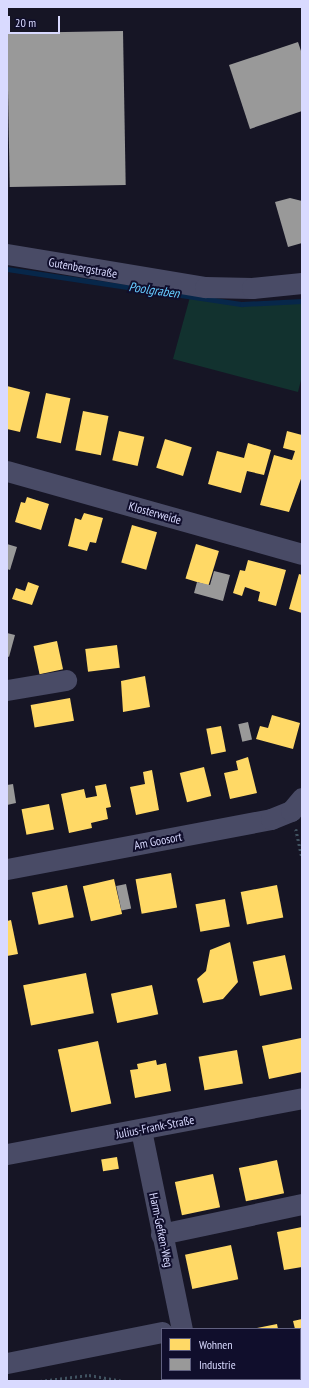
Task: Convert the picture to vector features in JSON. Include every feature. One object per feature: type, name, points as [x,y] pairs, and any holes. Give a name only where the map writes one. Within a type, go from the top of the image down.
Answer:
[{"type":"street","name":"Gutenbergstraße","points":[[7,254],[205,287],[252,288],[302,283]]},
{"type":"street","name":"Klosterweide","points":[[7,471],[302,554]]},
{"type":"street","points":[[7,690],[66,680]]},
{"type":"street","name":"Am Goosort","points":[[7,869],[271,819],[297,804]]},
{"type":"street","name":"Julius-Frank-Straße","points":[[7,1154],[141,1130],[302,1098]]},
{"type":"street","name":"Harm-Gefken-Weg","points":[[141,1130],[161,1234],[175,1328]]},
{"type":"street","points":[[161,1234],[302,1204]]},
{"type":"street","points":[[7,1363],[161,1332]]},
{"type":"path","points":[[297,804],[302,858]]},
{"type":"path","points":[[40,1381],[89,1375],[124,1381]]},
{"type":"green space","points":[[190,297],[242,304],[302,301],[302,376],[298,392],[173,359]]},
{"type":"building: Wohnen","points":[[7,386],[30,392],[20,432],[7,429]]},
{"type":"building: Wohnen","points":[[46,393],[70,398],[61,443],[36,438]]},
{"type":"building: Wohnen","points":[[83,411],[109,416],[101,455],[75,450]]},
{"type":"building: Wohnen","points":[[119,431],[144,437],[138,466],[112,460]]},
{"type":"building: Wohnen","points":[[287,431],[302,435],[302,476],[289,512],[260,505],[274,455],[292,460],[295,451],[283,448]]},
{"type":"building: Wohnen","points":[[165,439],[192,447],[183,476],[156,468]]},
{"type":"building: Wohnen","points":[[248,443],[271,450],[264,475],[247,471],[241,493],[208,484],[217,451],[244,458]]},
{"type":"building: Wohnen","points":[[27,497],[49,504],[41,530],[15,522],[21,502],[25,503]]},
{"type":"building: Wohnen","points":[[84,513],[103,518],[96,543],[90,542],[87,551],[68,546],[75,518],[81,520]]},
{"type":"building: Wohnen","points":[[132,525],[157,532],[146,570],[121,562]]},
{"type":"building: Wohnen","points":[[196,544],[219,551],[208,585],[185,578]]},
{"type":"building: Wohnen","points":[[248,560],[286,570],[276,606],[258,601],[260,592],[245,587],[242,596],[233,593],[240,570],[245,571]]},
{"type":"building: Wohnen","points":[[299,574],[302,575],[302,613],[289,609]]},
{"type":"building: Wohnen","points":[[28,582],[39,586],[32,605],[12,599],[16,588],[25,591]]},
{"type":"building: Wohnen","points":[[57,641],[63,669],[40,674],[34,646]]},
{"type":"building: Wohnen","points":[[117,645],[120,668],[88,672],[85,649]]},
{"type":"building: Wohnen","points":[[145,676],[150,707],[123,712],[121,681]]},
{"type":"building: Wohnen","points":[[70,698],[74,721],[35,728],[31,705]]},
{"type":"building: Wohnen","points":[[272,715],[300,723],[293,749],[256,739],[260,726],[268,728]]},
{"type":"building: Wohnen","points":[[221,726],[226,752],[211,754],[206,729]]},
{"type":"building: Wohnen","points":[[248,757],[257,793],[230,799],[224,773],[238,770],[236,761]]},
{"type":"building: Wohnen","points":[[204,767],[211,796],[187,802],[180,773]]},
{"type":"building: Wohnen","points":[[152,770],[159,810],[136,815],[130,787],[145,784],[143,772]]},
{"type":"building: Wohnen","points":[[106,784],[111,807],[106,808],[108,819],[91,823],[92,828],[69,833],[61,794],[84,789],[86,798],[97,796],[95,786]]},
{"type":"building: Wohnen","points":[[49,804],[54,830],[26,835],[22,809]]},
{"type":"building: Wohnen","points":[[171,873],[177,907],[142,914],[136,879]]},
{"type":"building: Wohnen","points":[[114,879],[122,914],[91,921],[83,886]]},
{"type":"building: Wohnen","points":[[67,885],[74,917],[39,925],[32,892]]},
{"type":"building: Wohnen","points":[[277,885],[283,917],[247,924],[241,892]]},
{"type":"building: Wohnen","points":[[225,899],[230,927],[200,932],[195,904]]},
{"type":"building: Wohnen","points":[[11,920],[18,954],[7,956],[7,921]]},
{"type":"building: Wohnen","points":[[230,942],[238,982],[223,999],[203,1003],[197,979],[206,971],[210,950]]},
{"type":"building: Wohnen","points":[[285,955],[292,989],[260,996],[253,962]]},
{"type":"building: Wohnen","points":[[86,973],[94,1013],[31,1025],[23,985]]},
{"type":"building: Wohnen","points":[[152,985],[158,1014],[117,1023],[111,994]]},
{"type":"building: Wohnen","points":[[301,1038],[302,1072],[269,1079],[262,1046]]},
{"type":"building: Wohnen","points":[[98,1041],[111,1104],[71,1112],[58,1050]]},
{"type":"building: Wohnen","points":[[237,1050],[243,1083],[204,1090],[199,1057]]},
{"type":"building: Wohnen","points":[[156,1060],[157,1065],[166,1063],[171,1091],[135,1098],[130,1070],[138,1069],[137,1064]]},
{"type":"building: Wohnen","points":[[117,1157],[119,1169],[103,1171],[101,1160]]},
{"type":"building: Wohnen","points":[[277,1160],[284,1193],[246,1201],[239,1168]]},
{"type":"building: Wohnen","points":[[213,1174],[220,1207],[182,1215],[175,1182]]},
{"type":"building: Wohnen","points":[[302,1227],[302,1267],[284,1270],[277,1232]]},
{"type":"building: Wohnen","points":[[231,1245],[238,1279],[192,1289],[185,1255]]},
{"type":"building: Wohnen","points":[[302,1319],[302,1350],[301,1328],[295,1328],[293,1321]]},
{"type":"building: Wohnen","points":[[277,1324],[278,1328],[257,1328]]},
{"type":"building: Industrie","points":[[123,31],[126,185],[10,187],[7,33]]},
{"type":"building: Industrie","points":[[298,42],[302,54],[302,111],[250,129],[229,65]]},
{"type":"building: Industrie","points":[[290,198],[302,201],[302,243],[288,247],[275,202]]},
{"type":"building: Industrie","points":[[7,544],[17,547],[10,570],[7,569]]},
{"type":"building: Industrie","points":[[214,571],[230,575],[223,601],[194,593],[197,582],[210,585]]},
{"type":"building: Industrie","points":[[7,633],[15,635],[9,657],[7,656]]},
{"type":"building: Industrie","points":[[248,722],[252,740],[242,742],[238,724]]},
{"type":"building: Industrie","points":[[13,784],[16,803],[7,805],[7,785]]},
{"type":"building: Industrie","points":[[126,884],[131,908],[121,911],[116,886]]},
{"type":"waterway","name":"Poolgraben","points":[[7,269],[242,304],[302,301]]}]
